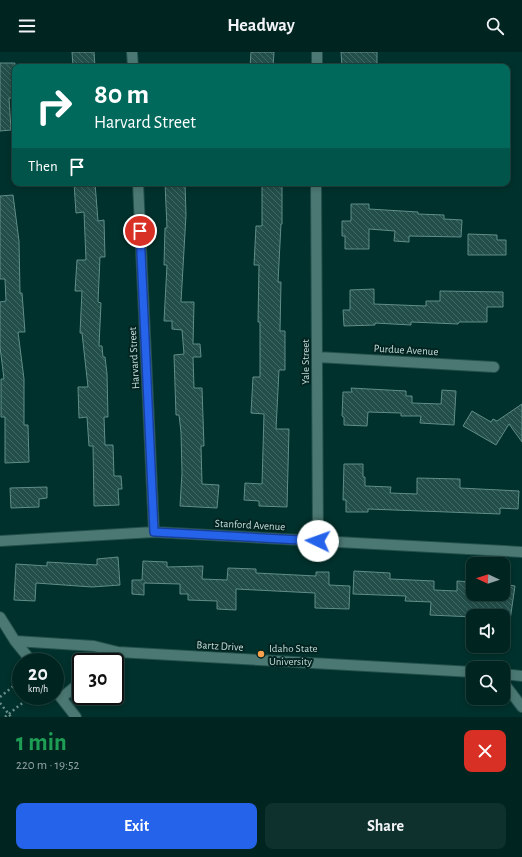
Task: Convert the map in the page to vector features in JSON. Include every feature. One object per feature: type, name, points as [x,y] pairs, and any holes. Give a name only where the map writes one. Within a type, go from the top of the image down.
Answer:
[{"type":"street","points":[[132,52],[133,64]]},
{"type":"street","points":[[316,64],[317,52]]},
{"type":"street","name":"Harvard Street","points":[[138,186],[154,532]]},
{"type":"street","name":"Yale Street","points":[[316,186],[318,541]]},
{"type":"street","name":"Purdue Avenue","points":[[317,357],[494,367]]},
{"type":"street","name":"Stanford Avenue","points":[[0,541],[154,532],[522,552]]},
{"type":"street","points":[[1,621],[25,653]]},
{"type":"street","name":"Bartz Drive","points":[[15,641],[94,646],[118,652],[466,672]]},
{"type":"street","points":[[510,675],[522,676]]},
{"type":"street","points":[[510,691],[522,707]]},
{"type":"street","points":[[64,702],[76,717]]},
{"type":"path","points":[[0,697],[12,687]]},
{"type":"path","points":[[0,703],[11,717]]},
{"type":"path","points":[[5,717],[20,705]]},
{"type":"building","points":[[72,52],[94,52],[95,64],[73,64]]},
{"type":"building","points":[[251,52],[274,52],[273,64],[250,64]]},
{"type":"building","points":[[341,52],[377,52],[377,64],[342,64]]},
{"type":"building","points":[[0,63],[15,63],[12,64],[12,98],[9,98],[11,130],[0,131]]},
{"type":"building","points":[[74,186],[95,186],[98,221],[104,220],[105,257],[100,257],[98,302],[101,303],[99,346],[102,346],[107,374],[108,417],[104,417],[105,445],[113,445],[114,476],[121,476],[122,489],[118,489],[119,505],[94,506],[93,446],[89,446],[87,417],[79,418],[78,387],[88,387],[82,333],[80,333],[82,291],[75,291],[77,260],[86,260],[84,212],[76,213]]},
{"type":"building","points":[[165,186],[185,186],[186,215],[181,302],[194,302],[193,344],[200,344],[201,357],[193,357],[194,388],[202,388],[204,446],[201,446],[202,484],[219,485],[217,508],[180,506],[182,473],[181,432],[179,415],[176,415],[174,355],[184,354],[182,330],[172,329],[172,321],[164,321],[167,265],[164,265],[165,228],[167,228]]},
{"type":"building","points":[[262,186],[282,186],[282,224],[278,282],[281,282],[280,331],[285,331],[285,370],[279,370],[276,429],[289,429],[287,507],[259,506],[259,501],[244,500],[245,483],[262,484],[264,414],[251,413],[253,377],[260,377],[260,322],[258,322],[259,265],[254,265],[256,226],[262,226]]},
{"type":"building","points":[[13,195],[19,241],[20,293],[22,293],[25,332],[18,332],[24,379],[24,425],[28,425],[29,462],[5,463],[5,417],[1,417],[1,379],[4,379],[0,347],[0,302],[6,301],[5,279],[0,279],[0,196]]},
{"type":"building","points":[[351,204],[369,204],[369,209],[444,215],[444,219],[462,220],[461,237],[409,236],[409,242],[394,241],[395,231],[369,229],[369,249],[345,249],[345,236],[342,236],[342,221],[351,221]]},
{"type":"building","points":[[468,234],[497,235],[497,240],[506,240],[506,255],[468,255]]},
{"type":"building","points":[[374,289],[374,304],[426,306],[426,301],[440,301],[440,291],[503,292],[503,307],[487,307],[487,322],[459,322],[458,324],[411,322],[411,325],[375,323],[375,325],[344,326],[343,310],[350,310],[350,290]]},
{"type":"building","points":[[351,388],[406,391],[406,396],[412,396],[412,403],[441,404],[442,390],[456,391],[454,425],[420,423],[421,416],[401,416],[401,413],[368,412],[367,426],[344,425],[344,417],[342,416],[343,392],[352,392]]},
{"type":"building","points":[[522,404],[522,442],[509,424],[496,445],[463,426],[472,411],[491,422],[493,419],[497,421]]},
{"type":"building","points":[[344,464],[363,464],[365,486],[391,487],[390,493],[417,494],[417,478],[460,479],[460,488],[519,491],[518,509],[500,508],[500,514],[368,509],[368,512],[346,512],[346,500],[343,500]]},
{"type":"building","points":[[47,487],[47,498],[39,499],[39,507],[11,508],[10,488]]},
{"type":"building","points":[[118,557],[120,585],[92,587],[36,583],[35,601],[14,600],[16,564],[47,566],[47,562],[97,565],[97,559]]},
{"type":"building","points":[[143,561],[167,562],[167,567],[203,566],[202,579],[227,580],[228,568],[256,569],[256,573],[316,576],[316,572],[329,572],[329,585],[350,586],[349,609],[315,608],[315,593],[236,589],[236,610],[217,609],[217,601],[188,600],[188,594],[180,594],[180,584],[144,583],[144,595],[132,594],[132,580],[142,580]]},
{"type":"building","points":[[354,571],[390,573],[390,579],[434,581],[434,590],[457,591],[457,581],[466,582],[466,601],[510,601],[510,585],[515,586],[510,620],[510,609],[466,609],[466,617],[430,615],[431,602],[405,601],[406,596],[353,594]]},
{"type":"place","name":"Idaho State University","points":[[261,654]]},
{"type":"route","points":[[140,231],[154,532],[318,541]]}]
